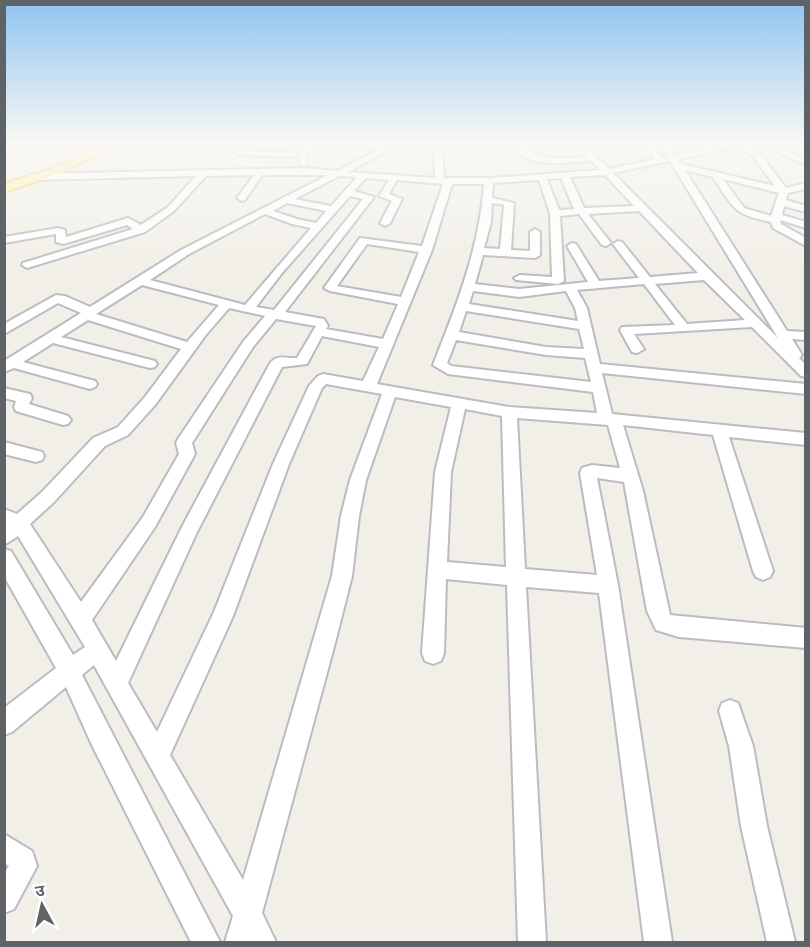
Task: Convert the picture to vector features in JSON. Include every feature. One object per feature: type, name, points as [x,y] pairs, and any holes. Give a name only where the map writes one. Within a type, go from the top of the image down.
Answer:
[{"type":"street","points":[[27,265],[141,230],[171,209],[192,186]]},
{"type":"street","points":[[242,198],[250,186]]},
{"type":"street","points":[[8,366],[138,280],[185,252],[314,186]]},
{"type":"street","points":[[248,309],[354,186]]},
{"type":"street","points":[[385,223],[397,199],[384,196],[389,186]]},
{"type":"street","points":[[368,387],[427,250],[443,186]]},
{"type":"street","points":[[489,186],[486,222],[463,308],[441,361],[442,368],[599,388]]},
{"type":"street","points":[[520,278],[558,281],[555,213],[545,186]]},
{"type":"street","points":[[569,186],[580,212],[647,281],[684,328]]},
{"type":"street","points":[[620,186],[707,276],[804,367]]},
{"type":"street","points":[[689,186],[804,367]]},
{"type":"street","points":[[724,186],[741,210],[752,215],[806,225]]},
{"type":"street","points":[[752,186],[783,195],[806,198]]},
{"type":"street","points":[[777,186],[783,195],[806,209]]},
{"type":"street","points":[[783,195],[806,186]]},
{"type":"street","points":[[81,620],[149,522],[187,454],[183,446],[189,434],[248,345],[369,197],[348,193]]},
{"type":"street","points":[[783,195],[776,218],[781,230],[806,243]]},
{"type":"street","points":[[286,200],[334,210]]},
{"type":"street","points":[[488,200],[509,203],[505,253]]},
{"type":"street","points":[[555,213],[641,208]]},
{"type":"street","points":[[265,211],[290,220],[319,226]]},
{"type":"street","points":[[4,240],[58,231],[60,240],[63,241],[130,221],[141,230]]},
{"type":"street","points":[[478,251],[536,254],[535,232]]},
{"type":"street","points":[[406,302],[330,288],[364,240],[427,250]]},
{"type":"street","points":[[572,246],[596,285]]},
{"type":"street","points":[[519,293],[522,254]]},
{"type":"street","points":[[469,287],[519,293],[707,276]]},
{"type":"street","points":[[116,684],[189,530],[276,365],[280,362],[302,361],[322,323],[248,309],[138,280]]},
{"type":"street","points":[[570,287],[581,308],[599,388],[631,476],[659,618],[663,623],[679,627],[806,638]]},
{"type":"street","points":[[4,330],[56,299],[61,299],[88,314],[189,347]]},
{"type":"street","points":[[227,303],[189,347],[150,401],[123,431],[99,442],[10,526],[32,540],[99,649],[116,684],[262,942]]},
{"type":"street","points":[[463,308],[585,326]]},
{"type":"street","points":[[636,349],[626,330],[755,323]]},
{"type":"street","points":[[319,332],[387,344]]},
{"type":"street","points":[[784,334],[806,336]]},
{"type":"street","points":[[451,336],[546,351],[592,361],[806,389]]},
{"type":"street","points":[[50,338],[150,364]]},
{"type":"street","points":[[8,366],[90,384]]},
{"type":"street","points":[[158,755],[224,616],[281,464],[316,386],[323,379],[509,412],[806,439]]},
{"type":"street","points":[[239,942],[331,620],[342,576],[350,516],[358,480],[390,391]]},
{"type":"street","points":[[4,393],[25,398],[21,407],[63,420]]},
{"type":"street","points":[[433,653],[443,472],[459,403]]},
{"type":"street","points":[[509,412],[532,942]]},
{"type":"street","points":[[720,431],[763,571]]},
{"type":"street","points":[[4,448],[36,456]]},
{"type":"street","points":[[631,476],[592,471],[588,473],[608,585],[658,942]]},
{"type":"street","points":[[4,557],[54,682],[99,735],[206,942]]},
{"type":"street","points":[[437,570],[608,585]]},
{"type":"street","points":[[4,724],[54,682],[99,649]]},
{"type":"street","points":[[730,711],[741,746],[754,826],[781,942]]},
{"type":"street","points":[[4,847],[23,860],[24,866],[4,900]]}]
